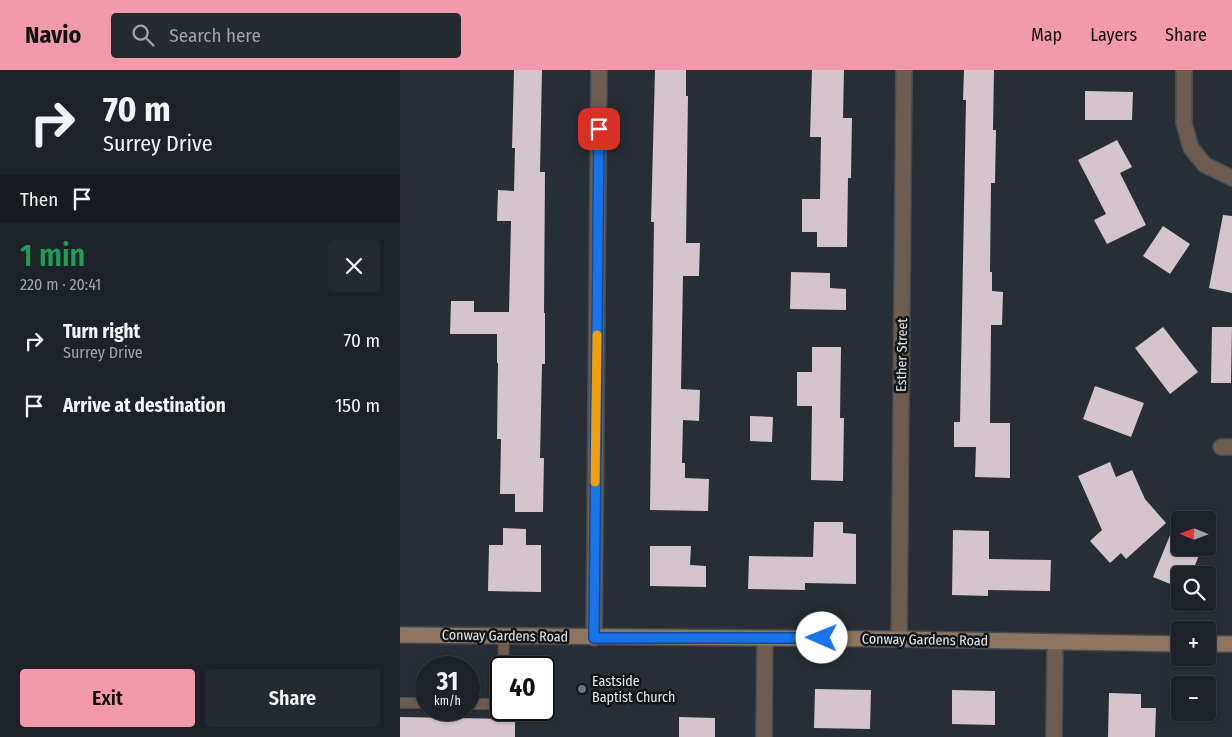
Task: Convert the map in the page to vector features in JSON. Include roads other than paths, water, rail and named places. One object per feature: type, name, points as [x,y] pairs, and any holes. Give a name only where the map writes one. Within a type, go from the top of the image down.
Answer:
[{"type":"street","points":[[594,638],[599,70]]},
{"type":"street","name":"Esther Street","points":[[899,639],[904,70]]},
{"type":"street","points":[[1184,70],[1184,123],[1192,148],[1205,166],[1232,178]]},
{"type":"street","name":"Conway Gardens Road","points":[[400,635],[899,639],[1171,644]]},
{"type":"street","points":[[764,737],[765,638]]},
{"type":"street","points":[[1054,737],[1055,642]]},
{"type":"street","points":[[1216,644],[1232,644]]},
{"type":"lane","points":[[503,656],[504,636]]},
{"type":"lane","points":[[400,703],[415,703]]},
{"type":"place","name":"Eastside Baptist Church","points":[[582,689]]}]
